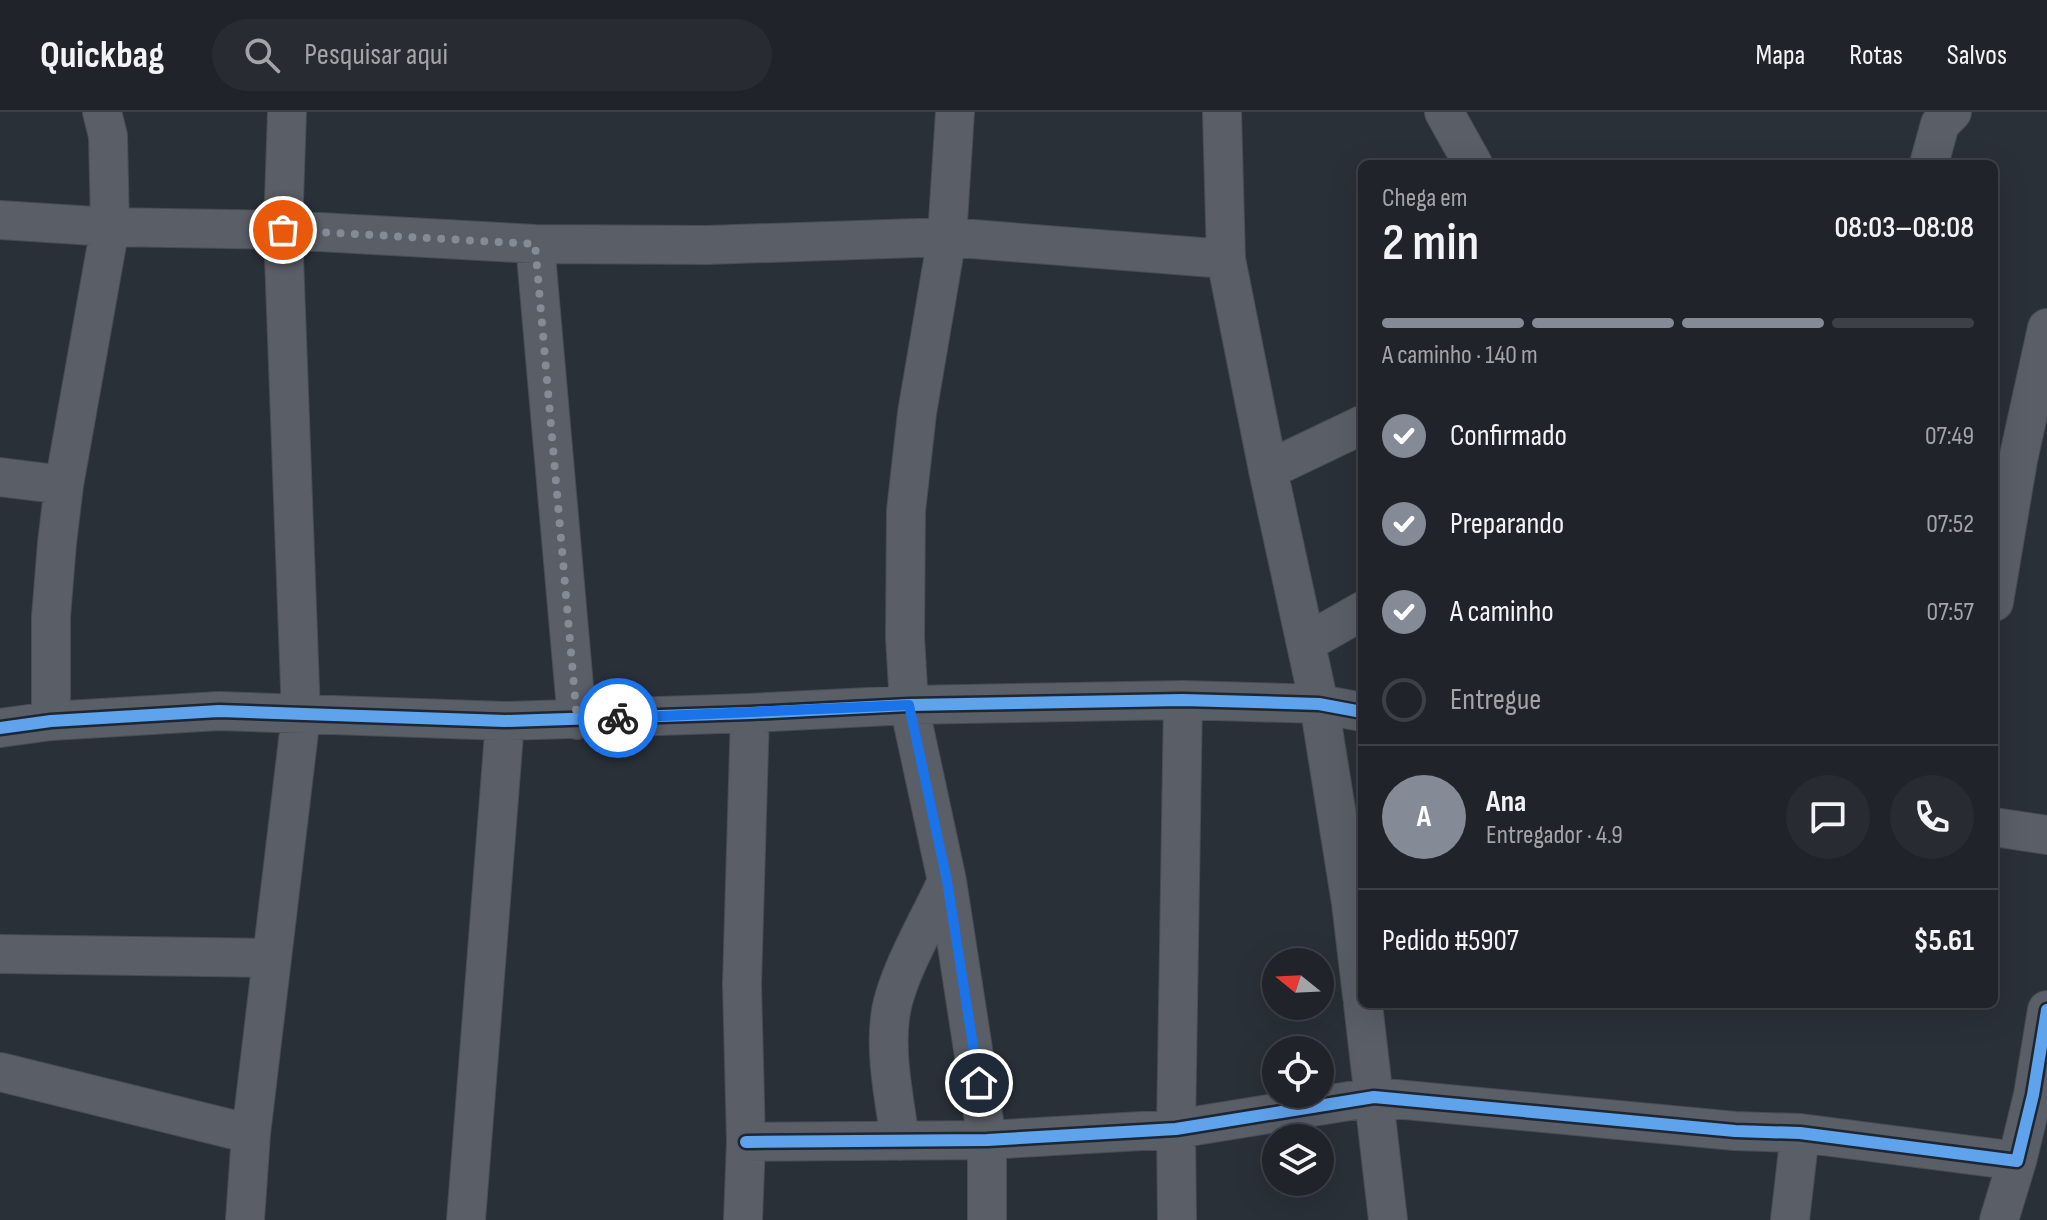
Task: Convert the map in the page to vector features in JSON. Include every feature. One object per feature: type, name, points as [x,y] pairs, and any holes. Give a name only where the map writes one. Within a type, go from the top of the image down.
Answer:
[{"type":"street","points":[[51,721],[51,617],[64,485],[110,227],[108,136],[102,112]]},
{"type":"street","points":[[245,1220],[251,1134],[301,715],[283,230],[287,112]]},
{"type":"street","points":[[955,112],[947,237],[917,413],[906,511],[905,637],[909,705],[947,881],[987,1140],[987,1220]]},
{"type":"street","points":[[1222,112],[1226,259],[1319,704],[1358,962]]},
{"type":"street","points":[[1444,112],[1471,160]]},
{"type":"street","points":[[1930,160],[1940,124],[1952,112]]},
{"type":"street","points":[[0,220],[110,227],[283,230],[535,244],[707,245],[947,237],[1226,259]]},
{"type":"street","points":[[535,244],[577,720]]},
{"type":"street","points":[[1998,578],[2018,460],[2047,328]]},
{"type":"street","points":[[1268,470],[1358,427]]},
{"type":"street","points":[[0,477],[64,485]]},
{"type":"street","points":[[1306,643],[1358,613]]},
{"type":"street","points":[[1177,1220],[1183,700]]},
{"type":"street","points":[[0,728],[51,721],[219,711],[505,721],[909,705],[1183,700],[1319,704],[1358,711]]},
{"type":"street","points":[[743,1220],[746,1142],[742,984],[750,713]]},
{"type":"street","points":[[466,1220],[505,721]]},
{"type":"street","points":[[1998,828],[2047,835]]},
{"type":"street","points":[[900,1141],[890,1058],[890,1016],[901,980],[947,881]]},
{"type":"street","points":[[0,954],[272,958]]},
{"type":"street","points":[[1363,1008],[1388,1220]]},
{"type":"street","points":[[1999,1220],[2033,1095],[2047,1010]]},
{"type":"street","points":[[0,1072],[251,1134]]},
{"type":"street","points":[[746,1142],[987,1140],[1176,1129],[1374,1097],[1735,1131],[1800,1133],[2017,1161]]},
{"type":"street","points":[[1790,1220],[1800,1133]]},
{"type":"cycle path","points":[[0,728],[51,721],[219,711],[505,721],[909,705],[1183,700],[1319,704],[1358,711]]},
{"type":"cycle path","points":[[746,1142],[987,1140],[1176,1129],[1374,1097],[1735,1131],[1800,1133],[2017,1161],[2033,1095],[2047,1010]]},
{"type":"way so far","points":[[283,230],[535,244],[577,720],[618,718]]},
{"type":"route","points":[[618,718],[909,705],[947,881],[979,1083]]}]
